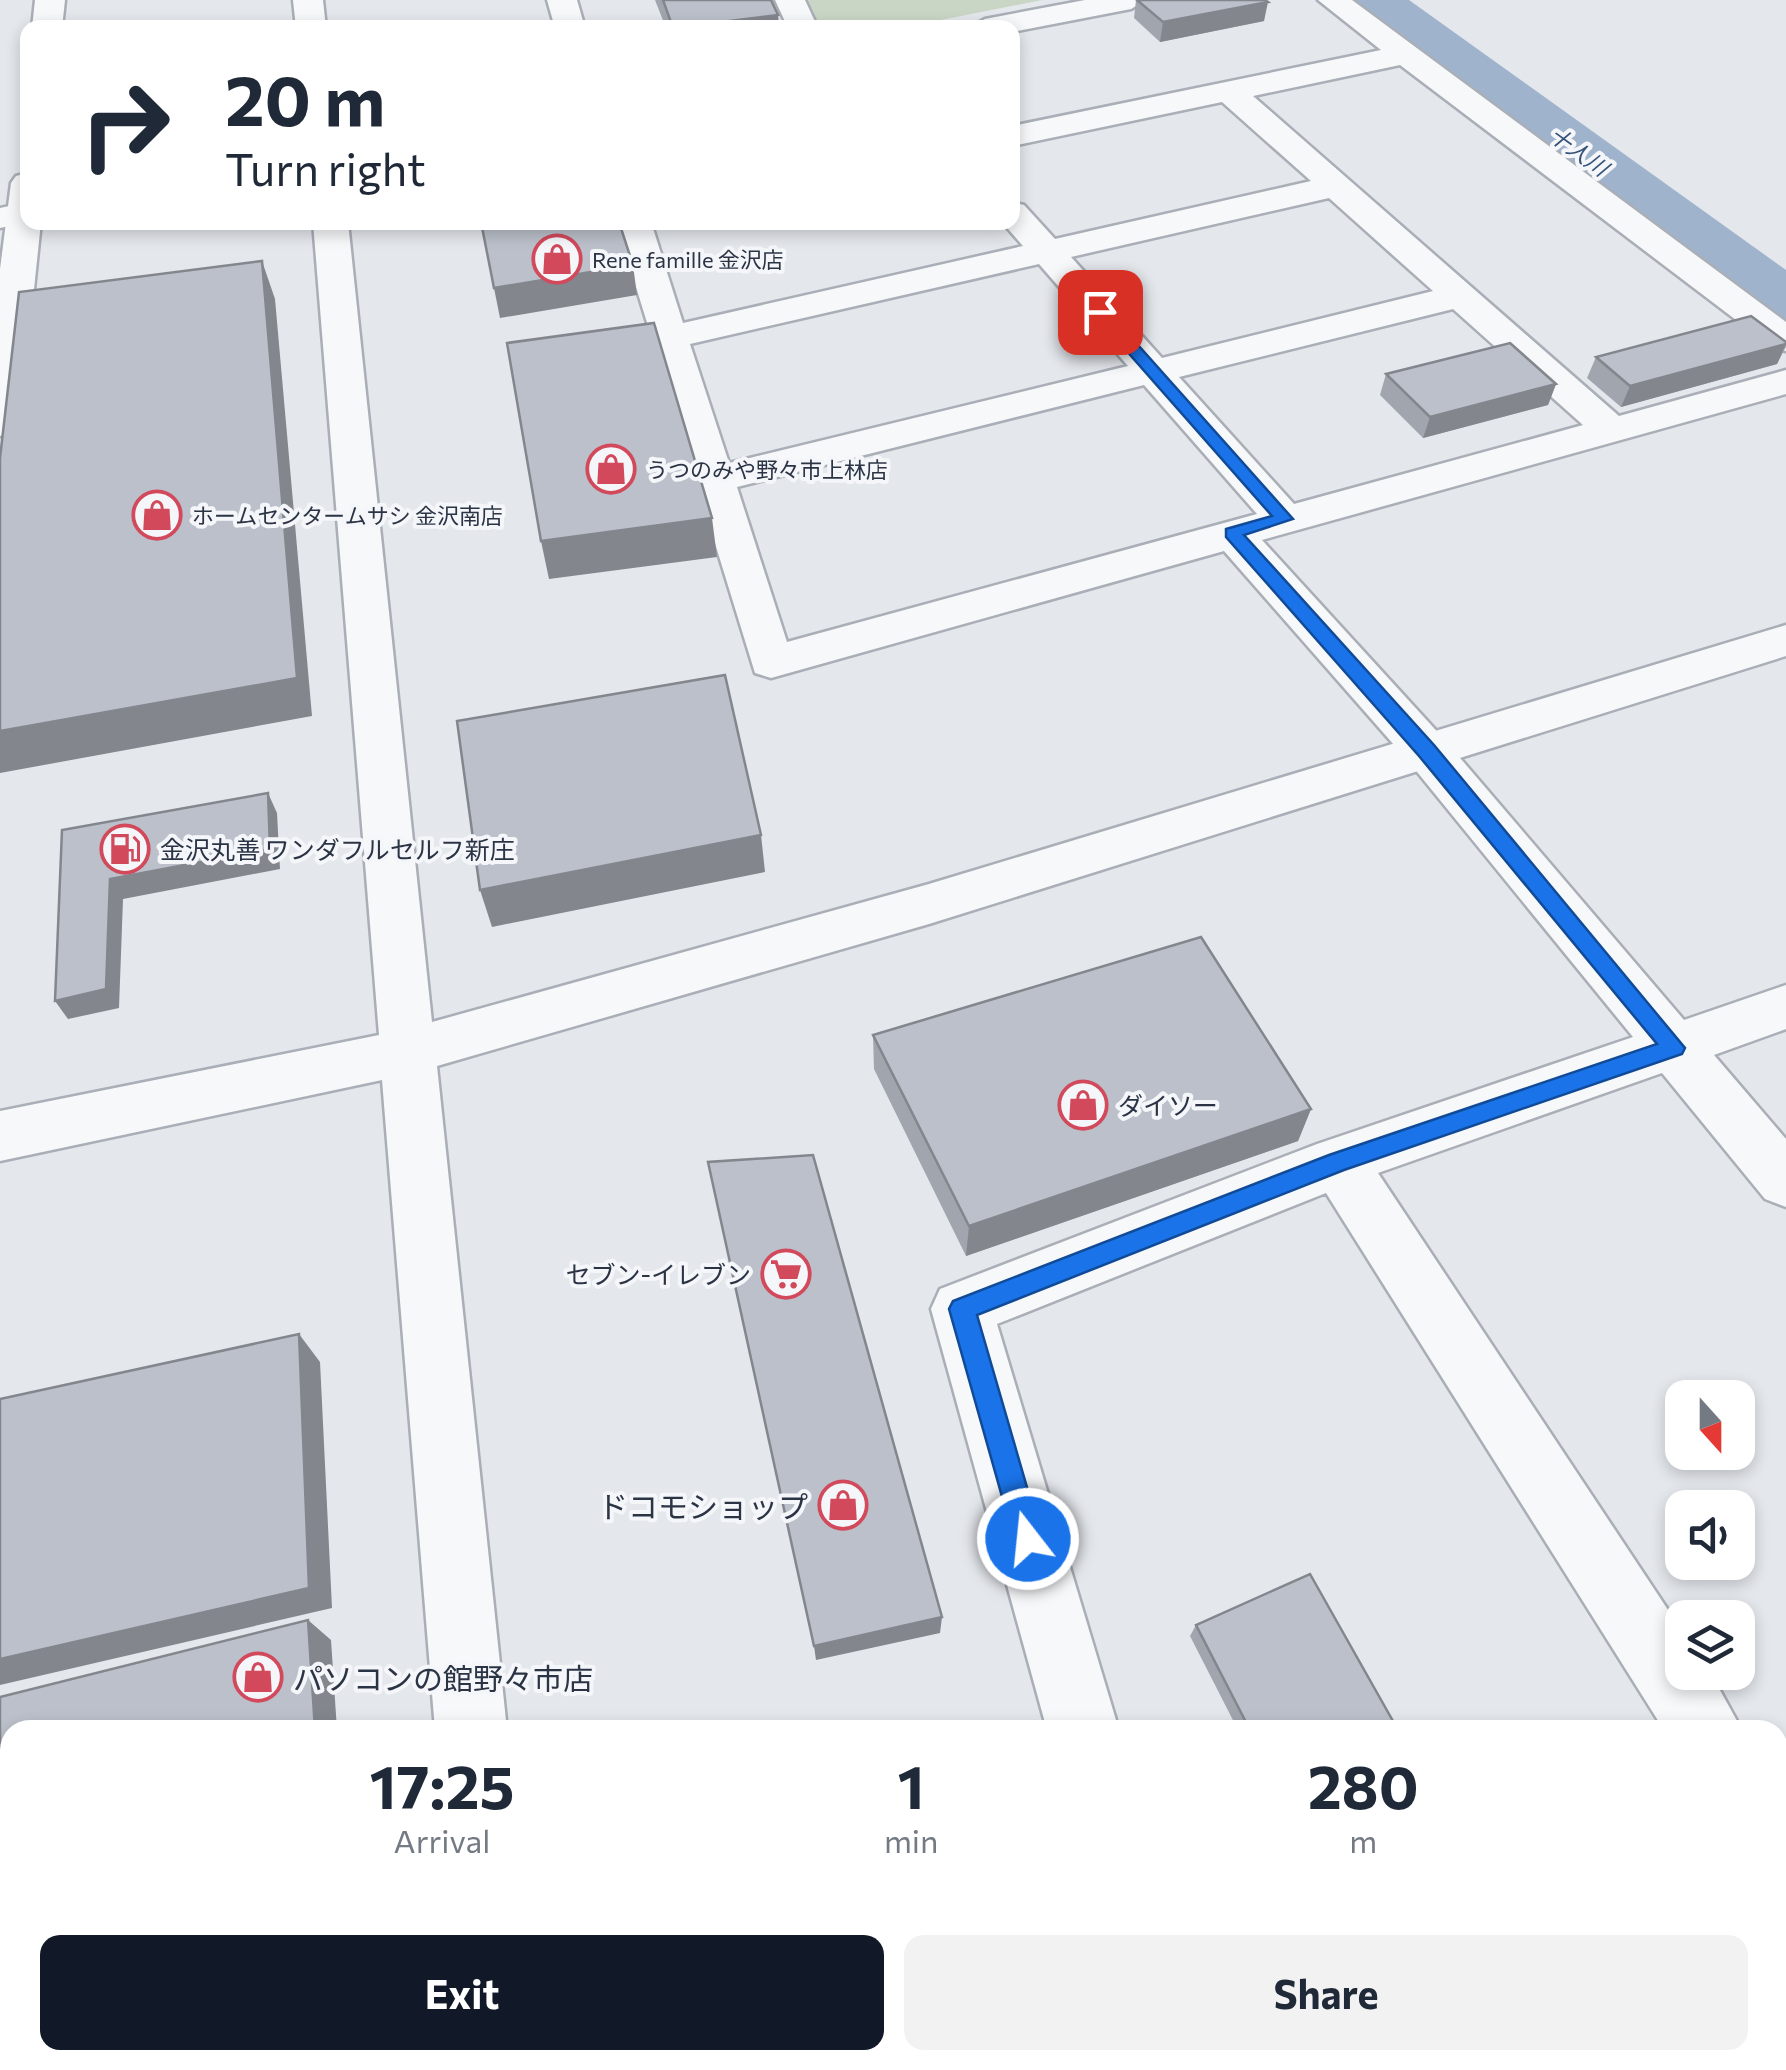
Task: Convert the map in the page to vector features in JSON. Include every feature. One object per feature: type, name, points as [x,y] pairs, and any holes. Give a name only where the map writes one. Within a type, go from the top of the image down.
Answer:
[{"type":"street","points":[[1020,21],[1130,0]]},
{"type":"street","points":[[1333,0],[1786,340]]},
{"type":"street","points":[[1020,134],[1403,55]]},
{"type":"street","points":[[1229,91],[1609,428]]},
{"type":"street","points":[[670,337],[1336,186]]},
{"type":"street","points":[[0,424],[20,206]]},
{"type":"street","points":[[1020,221],[1284,519]]},
{"type":"street","points":[[331,230],[470,1720]]},
{"type":"street","points":[[636,230],[771,662],[1786,382]]},
{"type":"street","points":[[716,479],[1460,296]]},
{"type":"street","points":[[1232,533],[1426,750],[1786,1181]]},
{"type":"street","points":[[0,1136],[405,1052],[921,908],[1786,640]]},
{"type":"street","points":[[1080,1720],[962,1309],[1338,1162],[1786,1006]]},
{"type":"street","points":[[1338,1162],[1700,1720]]},
{"type":"green space","points":[[804,0],[1042,0],[941,20],[814,20]]},
{"type":"building","points":[[663,0],[771,0],[778,15],[738,20],[670,20]]},
{"type":"building","points":[[1137,0],[1265,0],[1268,2],[1163,22]]},
{"type":"building","points":[[483,230],[622,230],[633,265],[494,288]]},
{"type":"building","name":"ホームセンタームサシ 金沢南店","points":[[262,261],[297,678],[0,731],[0,458],[19,292]]},
{"type":"building","points":[[1751,316],[1786,344],[1630,386],[1596,357]]},
{"type":"building","name":"うつのみや野々市上林店","points":[[654,323],[712,518],[541,541],[507,343]]},
{"type":"building","points":[[1510,343],[1556,384],[1430,417],[1386,374]]},
{"type":"building","points":[[725,675],[761,835],[480,890],[457,721]]},
{"type":"building","points":[[268,793],[270,849],[110,879],[106,989],[55,1001],[62,830]]},
{"type":"building","name":"ダイソー","points":[[1201,937],[1311,1109],[969,1226],[873,1035]]},
{"type":"building","points":[[813,1155],[942,1617],[814,1646],[708,1162]]},
{"type":"building","points":[[299,1334],[309,1588],[0,1659],[0,1399]]},
{"type":"building","points":[[1310,1574],[1392,1720],[1245,1720],[1196,1625]]},
{"type":"building","points":[[308,1620],[314,1720],[0,1720],[0,1697]]},
{"type":"waterway","name":"十人川","points":[[1373,0],[1786,302]]},
{"type":"place","name":"Rene famille 金沢店","points":[[557,259]]},
{"type":"place","name":"うつのみや野々市上林店","points":[[611,469]]},
{"type":"place","name":"ホームセンタームサシ 金沢南店","points":[[157,515]]},
{"type":"place","name":"金沢丸善 ワンダフルセルフ新庄","points":[[125,849]]},
{"type":"place","name":"ダイソー","points":[[1083,1105]]},
{"type":"place","name":"セブン-イレブン","points":[[786,1274]]},
{"type":"place","name":"ドコモショップ","points":[[843,1505]]},
{"type":"place","name":"パソコンの館野々市店","points":[[258,1677]]},
{"type":"route","points":[[1028,1539],[962,1309],[1338,1162],[1674,1048],[1426,750],[1232,533],[1284,519],[1100,312]]}]
